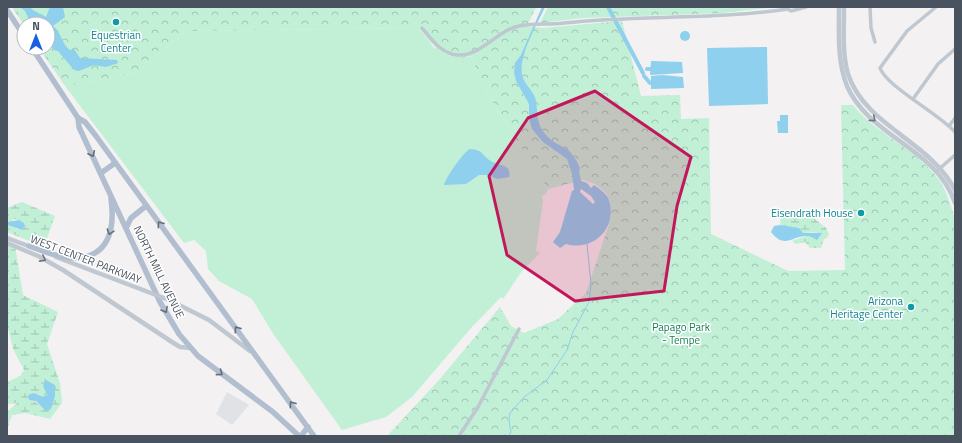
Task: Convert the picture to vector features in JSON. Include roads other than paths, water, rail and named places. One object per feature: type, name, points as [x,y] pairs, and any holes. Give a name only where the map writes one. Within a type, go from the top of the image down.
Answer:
[{"type":"main road","points":[[7,10],[16,24]]},
{"type":"main road","name":"NORTH MILL AVENUE","points":[[37,56],[78,118],[79,127],[160,302],[179,334],[190,348],[207,364],[273,412],[300,436]]},
{"type":"main road","name":"NORTH MILL AVENUE","points":[[78,118],[86,122],[314,436]]},
{"type":"main road","points":[[101,173],[115,162]]},
{"type":"main road","points":[[29,246],[72,258],[83,257],[96,251],[106,241],[112,228],[113,217],[110,193]]},
{"type":"main road","points":[[126,228],[131,218],[146,206]]},
{"type":"main road","points":[[300,436],[308,427]]},
{"type":"street","points":[[422,28],[440,48],[457,55],[478,50],[509,28],[526,24],[603,20],[719,17],[789,8],[791,11],[806,7]]},
{"type":"street","points":[[839,7],[840,64],[845,80],[853,97],[871,118],[939,169],[955,203]]},
{"type":"street","points":[[844,7],[845,60],[848,73],[858,95],[874,112],[929,156],[955,190]]},
{"type":"street","points":[[870,7],[871,28],[875,42]]},
{"type":"street","points":[[936,7],[907,31],[880,68],[882,74],[888,80],[950,126],[955,132]]},
{"type":"street","points":[[913,99],[938,64],[955,49]]},
{"type":"street","points":[[950,126],[955,118]]},
{"type":"street","points":[[939,169],[955,155]]},
{"type":"street","name":"WEST CENTER PARKWAY","points":[[7,238],[169,300],[195,312],[216,324],[260,360]]},
{"type":"street","name":"WEST CENTER PARKWAY","points":[[7,243],[57,266],[172,342],[182,347],[190,348]]},
{"type":"street","points":[[459,436],[478,407],[519,329]]},
{"type":"water","points":[[20,7],[30,7],[33,11],[44,16],[27,16],[25,11]]},
{"type":"water","points":[[50,7],[63,7],[65,17],[56,24],[56,16],[46,16]]},
{"type":"water","points":[[542,7],[545,7],[526,49],[523,58],[522,74],[524,81],[535,97],[540,127],[551,140],[572,154],[580,168],[579,171],[581,181],[587,183],[591,188],[594,185],[605,194],[609,200],[611,210],[610,220],[601,236],[594,241],[576,246],[566,244],[560,248],[553,242],[560,232],[572,191],[574,190],[572,174],[567,159],[543,142],[532,129],[529,118],[529,104],[516,81],[514,72],[515,63],[521,55]],"holes":[[[581,189],[591,196],[595,202],[593,204],[580,192]]]},
{"type":"water","points":[[56,29],[65,45],[70,50],[74,49],[80,58],[117,60],[118,63],[106,67],[94,65],[79,71],[74,70],[56,50]]},
{"type":"water","points":[[683,31],[687,31],[690,36],[687,41],[683,41],[680,38],[680,34]]},
{"type":"water","points":[[767,47],[768,104],[709,106],[707,48]]},
{"type":"water","points":[[651,61],[682,62],[683,73],[650,75]]},
{"type":"water","points":[[663,75],[683,77],[684,88],[651,89],[651,76]]},
{"type":"water","points":[[780,115],[788,115],[788,133],[778,133],[777,121],[780,121]]},
{"type":"water","points":[[470,149],[478,150],[494,163],[507,168],[509,170],[509,177],[498,179],[487,175],[479,175],[466,184],[444,185],[447,177],[464,154]]},
{"type":"water","points":[[19,220],[24,223],[25,226],[22,230],[8,225],[8,222]]},
{"type":"water","points":[[780,225],[799,228],[803,233],[822,233],[817,240],[812,237],[802,236],[785,241],[780,240],[771,232],[774,226]]},
{"type":"water","points":[[46,380],[55,385],[55,396],[51,409],[46,411],[36,401],[29,400],[28,395],[34,393],[43,397],[47,395],[43,386]]},
{"type":"waterway","points":[[608,7],[643,73]]},
{"type":"waterway","points":[[644,76],[650,83]]},
{"type":"waterway","points":[[509,436],[511,432],[509,421],[510,413],[524,397],[547,380],[567,350],[573,332],[589,302],[591,284],[587,244]]},
{"type":"place","name":"Equestrian Center","points":[[116,22]]},
{"type":"place","name":"Eisendrath House","points":[[861,213]]},
{"type":"place","name":"Arizona Heritage Center","points":[[911,307]]},
{"type":"park label","name":"Papago Park - Tempe","points":[[681,333]]}]
